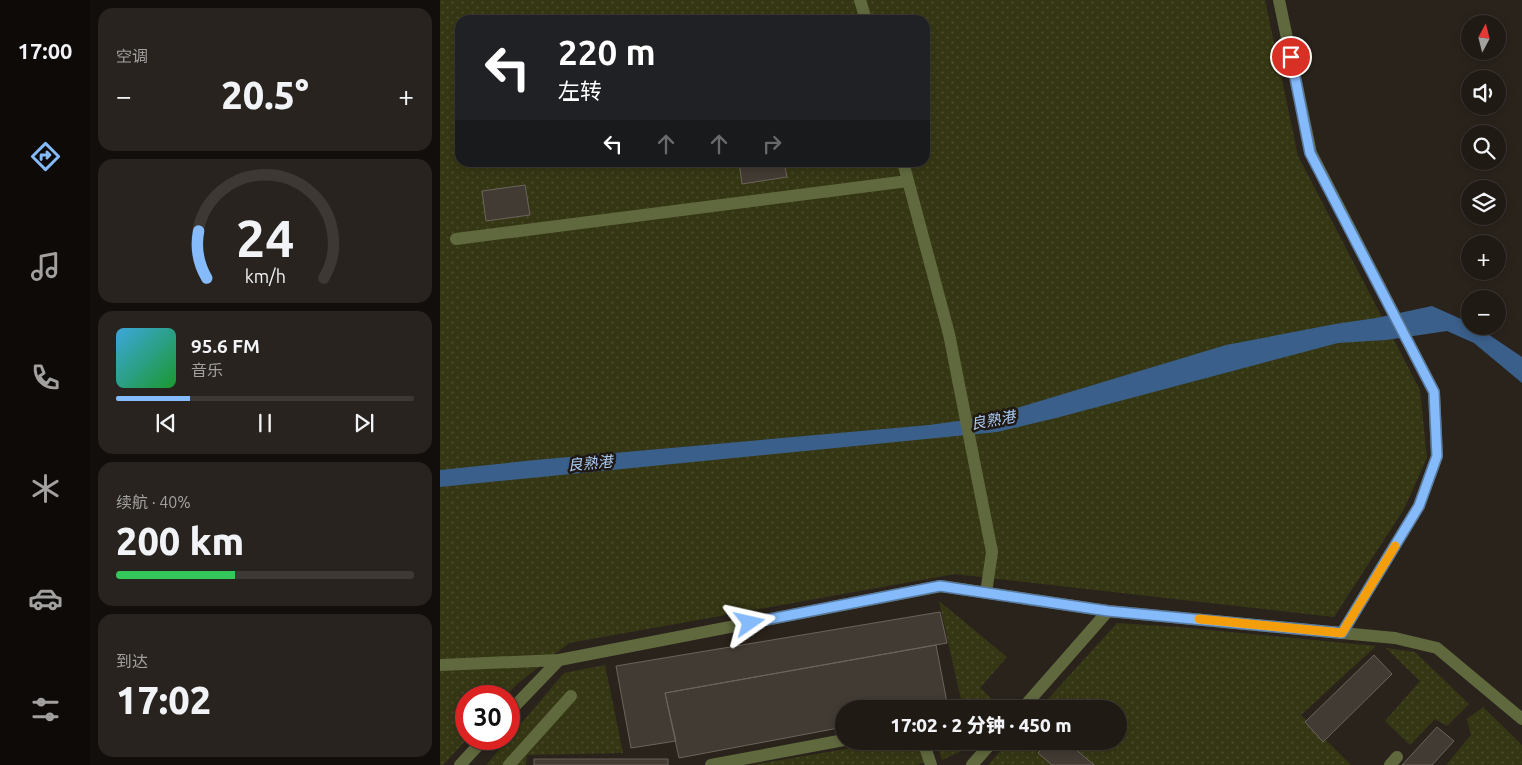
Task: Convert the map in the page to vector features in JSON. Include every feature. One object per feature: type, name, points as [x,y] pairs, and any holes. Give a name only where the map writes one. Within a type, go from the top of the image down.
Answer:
[{"type":"street","points":[[860,0],[864,15]]},
{"type":"street","points":[[1279,0],[1310,153],[1434,392],[1437,456],[1419,506],[1342,633]]},
{"type":"street","points":[[904,167],[949,334],[992,552],[986,593]]},
{"type":"street","points":[[456,239],[908,181]]},
{"type":"street","points":[[440,665],[559,660],[940,586],[1108,611],[1395,638],[1437,648],[1522,719]]},
{"type":"street","points":[[1030,700],[1108,611]]},
{"type":"street","points":[[520,701],[559,660]]},
{"type":"street","points":[[509,765],[571,696]]},
{"type":"street","points":[[711,765],[835,742]]},
{"type":"street","points":[[460,765],[474,750]]},
{"type":"street","points":[[926,750],[931,765]]},
{"type":"street","points":[[972,765],[985,750]]},
{"type":"green space","points":[[440,0],[1265,0],[1298,156],[1420,390],[1427,458],[1404,509],[1334,617],[955,574],[569,643],[516,685],[455,685],[455,750],[457,750],[443,765],[440,765]]},
{"type":"green space","points":[[939,601],[1007,657],[980,688],[993,700],[961,700]]},
{"type":"green space","points":[[1117,623],[1376,646],[1301,715],[1351,765],[988,765],[1001,750],[1127,750],[1127,700],[1047,700]]},
{"type":"green space","points":[[1386,648],[1415,652],[1469,704],[1447,726],[1435,719],[1410,745],[1385,721],[1420,681]]},
{"type":"green space","points":[[605,665],[623,753],[527,755],[526,765],[486,765],[499,750],[520,750],[520,725],[564,673]]},
{"type":"green space","points":[[1483,707],[1522,745],[1522,765],[1446,765],[1471,735],[1467,719]]},
{"type":"green space","points":[[839,750],[921,750],[924,762],[917,765],[751,765]]},
{"type":"green space","points":[[938,750],[963,750],[962,751],[942,760]]},
{"type":"water","name":"良熟港","points":[[1432,306],[1461,319],[1461,335],[1489,335],[1522,357],[1522,383],[1474,343],[1447,331],[1386,340],[1338,343],[997,432],[440,487],[440,470],[929,425],[987,417],[1226,345]]},
{"type":"building","points":[[740,167],[785,167],[787,177],[742,184]]},
{"type":"building","points":[[525,185],[530,215],[486,221],[482,191]]},
{"type":"building","points":[[940,612],[947,643],[665,693],[676,741],[631,748],[616,666]]},
{"type":"building","points":[[936,645],[946,700],[835,700],[835,729],[679,758],[665,693]]},
{"type":"building","points":[[1374,655],[1392,674],[1323,742],[1305,722]]},
{"type":"building","points":[[1437,727],[1454,741],[1432,765],[1402,765]]},
{"type":"building","points":[[1041,750],[1076,750],[1094,765],[1052,765],[1038,753]]},
{"type":"building","points":[[534,759],[668,759],[668,765],[534,765]]},
{"type":"slow traffic","points":[[1199,619],[1342,633],[1395,546]]},
{"type":"route","points":[[750,623],[940,586],[1108,611],[1342,633],[1419,506],[1437,456],[1434,392],[1310,153],[1291,57]]}]
